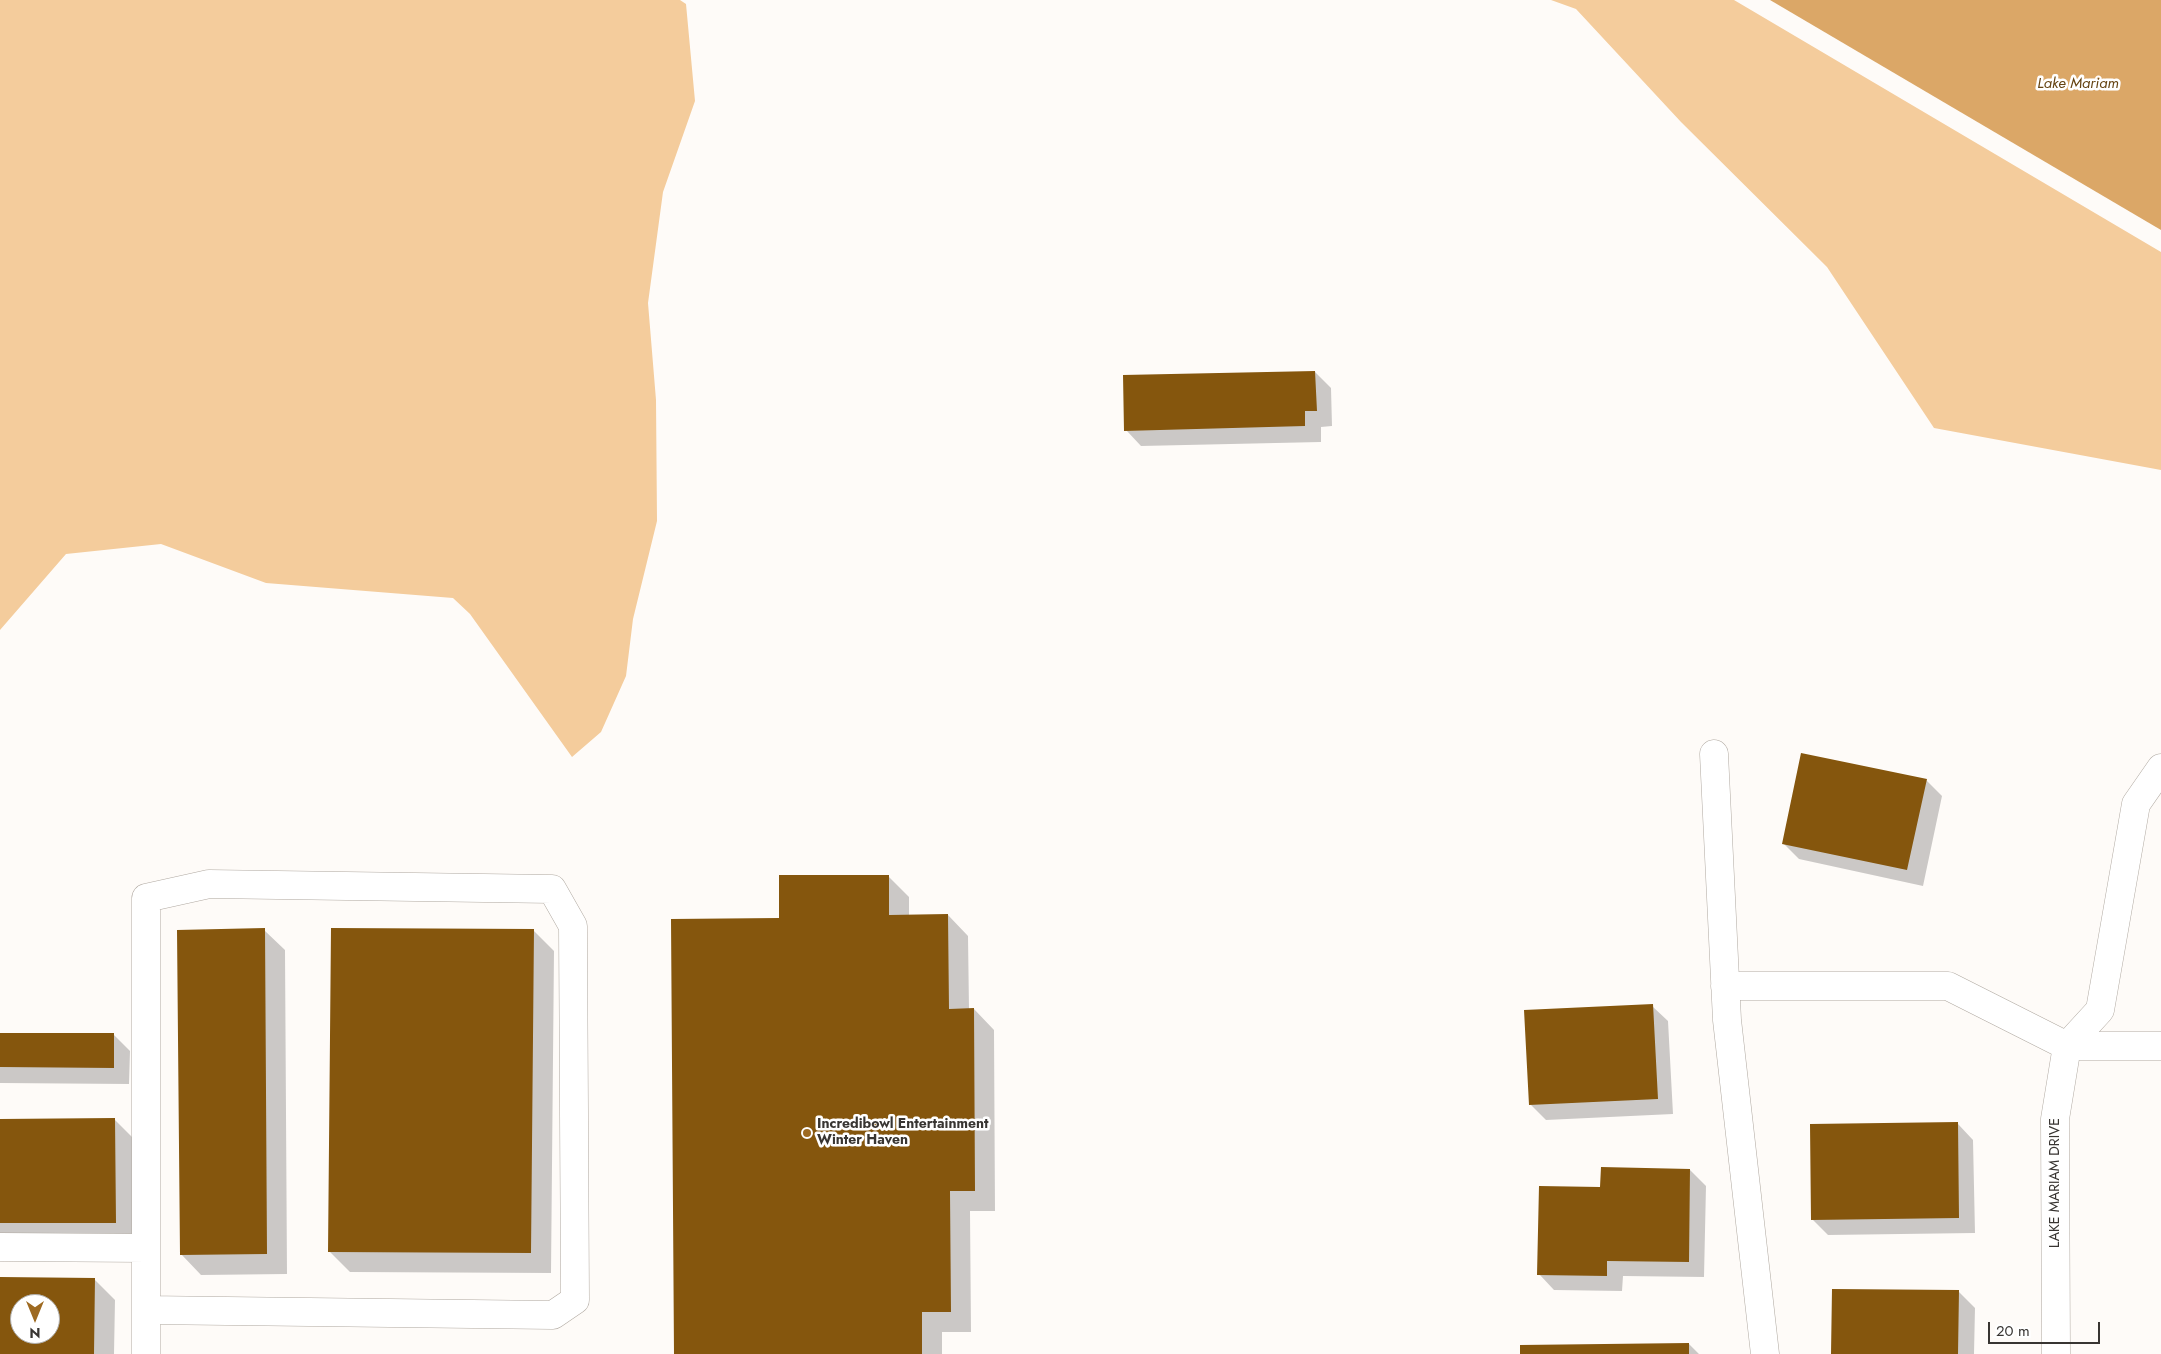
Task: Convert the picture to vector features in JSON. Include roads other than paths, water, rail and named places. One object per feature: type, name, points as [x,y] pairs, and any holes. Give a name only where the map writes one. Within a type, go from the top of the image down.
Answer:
[{"type":"street","points":[[1714,754],[1727,1020],[1765,1354]]},
{"type":"street","points":[[2068,1046],[2100,1010],[2136,804],[2161,768]]},
{"type":"street","points":[[146,1310],[553,1315],[575,1300],[573,926],[552,888],[209,884],[146,898],[146,1248],[146,1310],[146,1354]]},
{"type":"street","points":[[1725,986],[1948,986],[2068,1046],[2161,1046]]},
{"type":"street","name":"LAKE MARIAM DRIVE","points":[[2056,1354],[2055,1119],[2068,1046]]},
{"type":"street","points":[[0,1247],[146,1248]]},
{"type":"water","name":"Lake Mariam","points":[[1770,0],[2161,0],[2161,230]]},
{"type":"place","name":"Incredibowl Entertainment Winter Haven","points":[[807,1133]]}]
